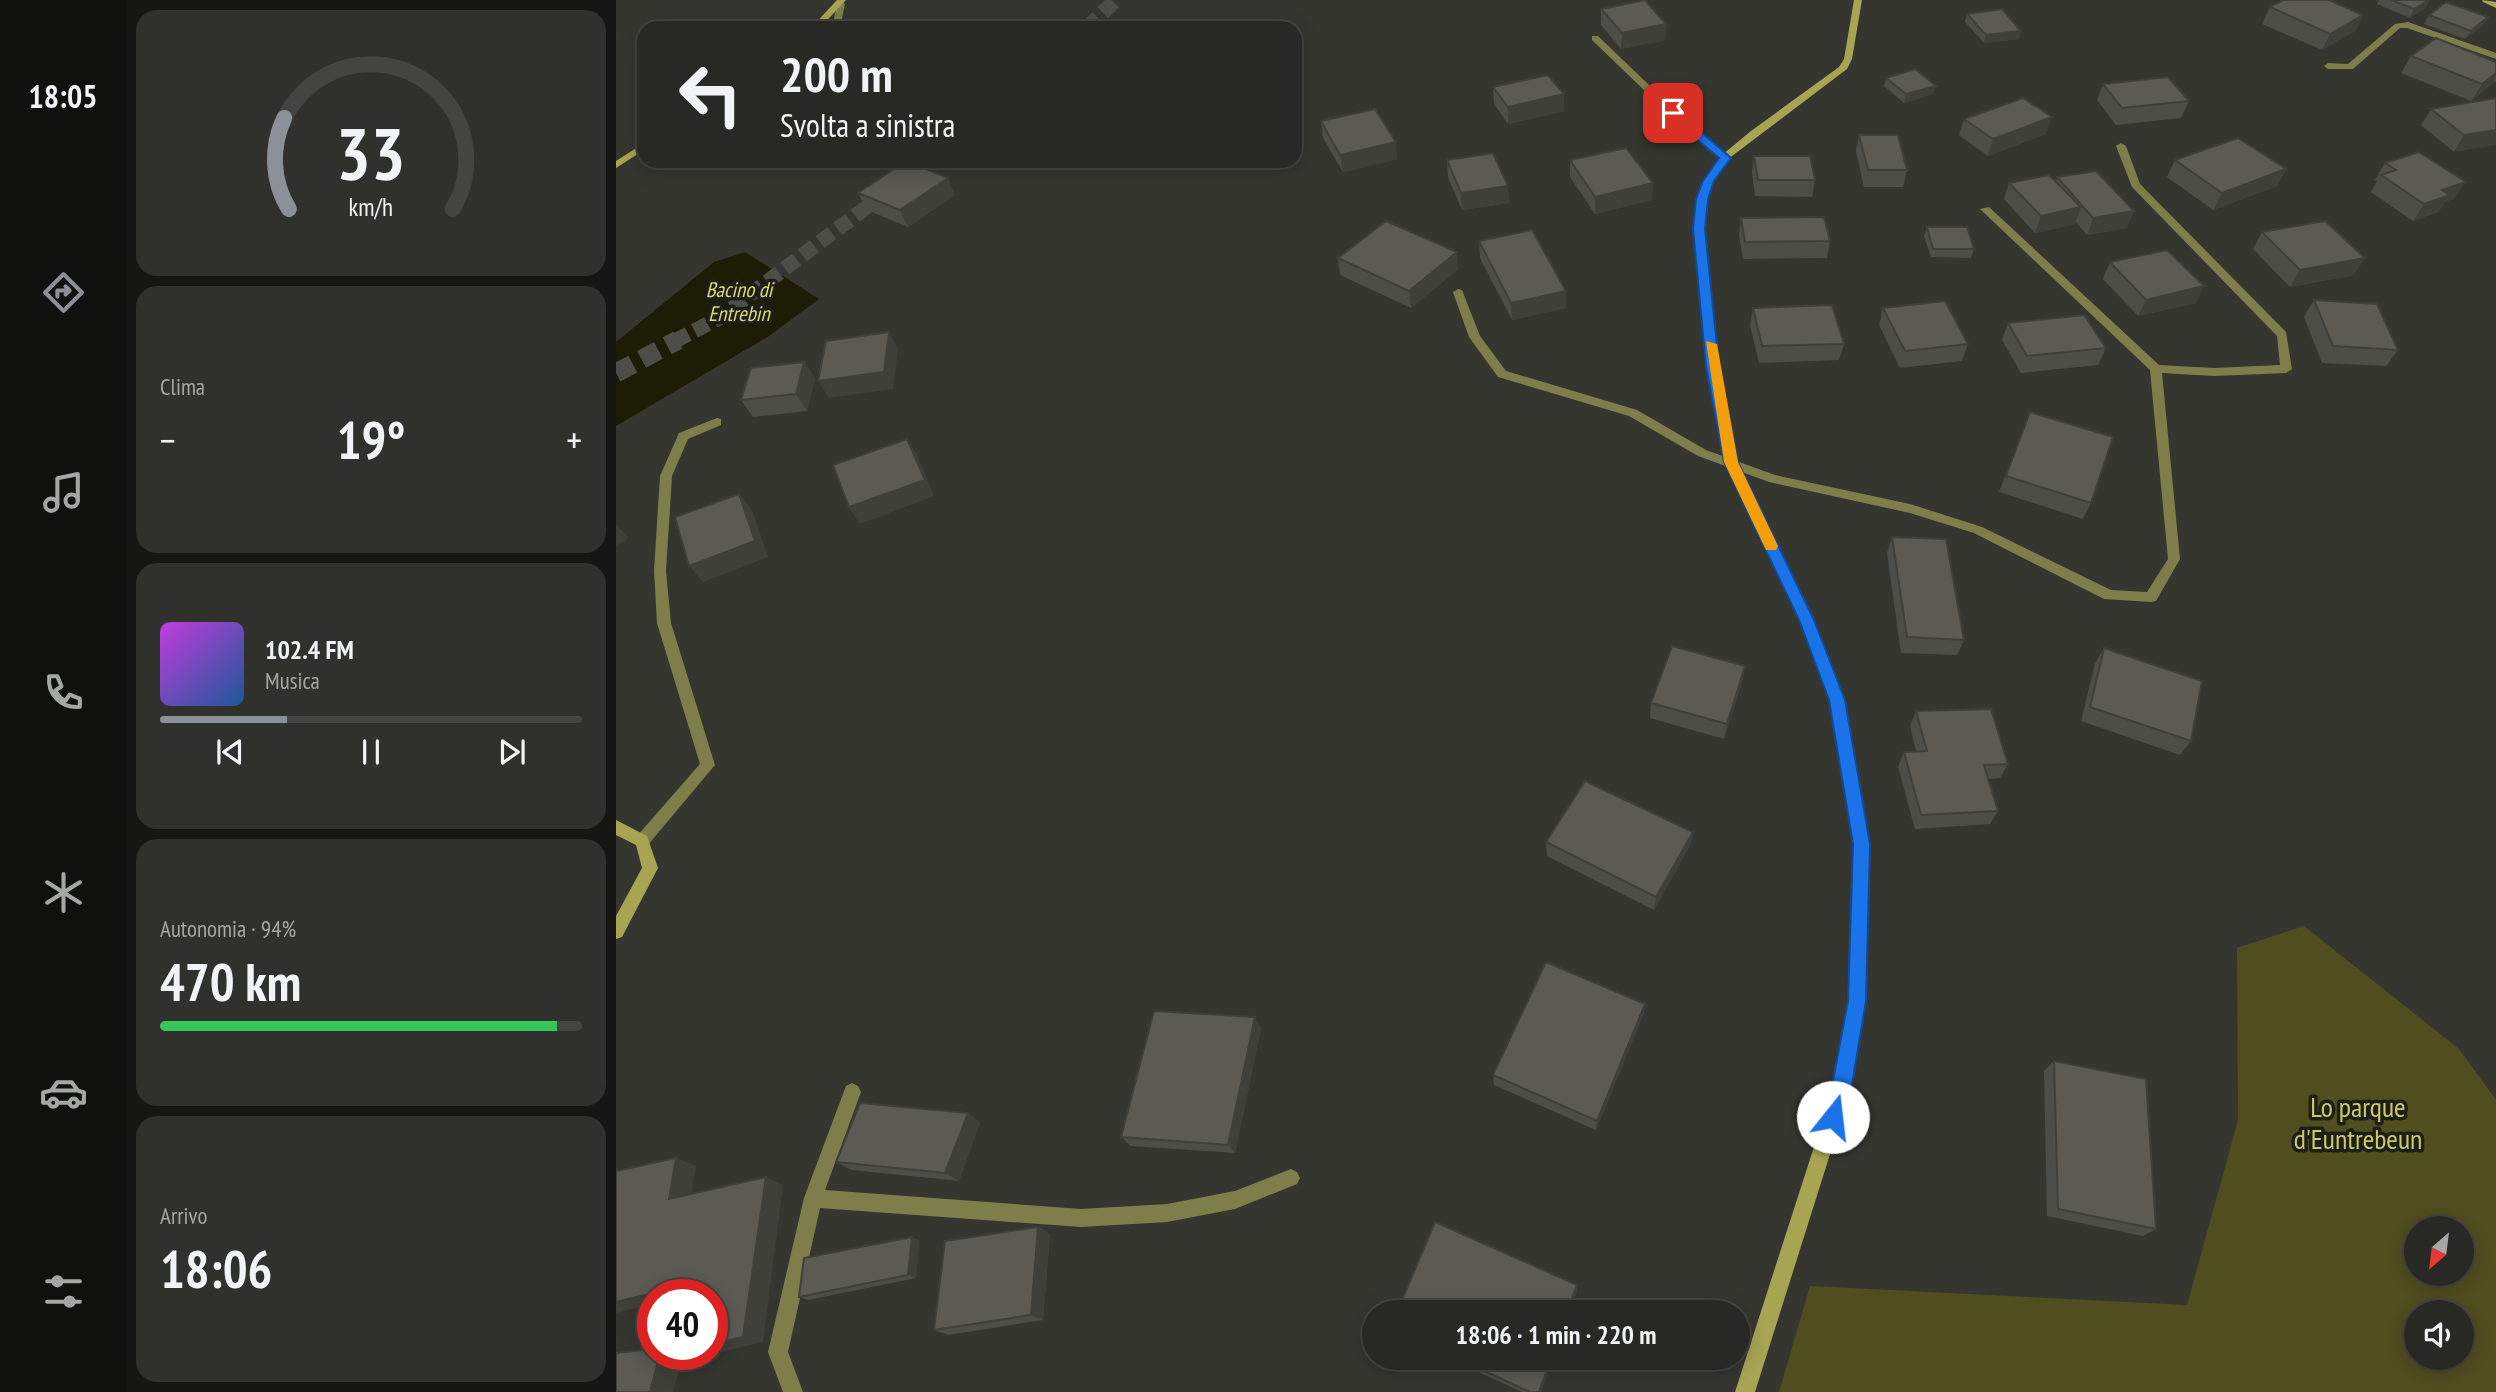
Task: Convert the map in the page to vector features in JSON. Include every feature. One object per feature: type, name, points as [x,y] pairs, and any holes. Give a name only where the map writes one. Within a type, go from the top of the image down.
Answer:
[{"type":"street","points":[[1745,1392],[1841,1091],[1857,1001],[1861,844],[1837,700],[1806,620],[1731,462],[1713,366],[1699,229],[1702,199],[1708,181],[1726,158],[1754,133],[1843,69],[1848,59],[1858,0]]},
{"type":"street","points":[[2486,0],[2496,5]]},
{"type":"street","points":[[822,21],[841,2]]},
{"type":"street","points":[[837,21],[841,2]]},
{"type":"street","points":[[2328,66],[2350,67],[2398,26],[2408,25],[2496,56]]},
{"type":"street","points":[[1595,38],[1673,113],[1726,158]]},
{"type":"street","points":[[1985,209],[2155,369],[2214,372],[2286,369],[2281,335],[2135,185],[2121,146]]},
{"type":"street","points":[[616,165],[637,151]]},
{"type":"street","points":[[1458,292],[1475,337],[1502,374],[1633,413],[1702,453],[1773,479],[1910,509],[1978,530],[2109,595],[2151,597],[2174,559],[2155,369]]},
{"type":"street","points":[[642,841],[708,765],[664,623],[660,571],[666,476],[683,436],[717,422]]},
{"type":"street","points":[[616,827],[642,841],[650,868],[616,932]]},
{"type":"street","points":[[793,1392],[778,1352],[813,1198],[852,1092]]},
{"type":"street","points":[[813,1198],[1081,1218],[1167,1213],[1235,1200],[1291,1178]]},
{"type":"green space","name":"Lo parque d'Euntrebeun","points":[[2304,926],[2459,1049],[2496,1100],[2496,1392],[1779,1392],[1810,1286],[2187,1305],[2238,1120],[2237,948]]},
{"type":"water","name":"Bacino di Entrebin","points":[[745,252],[819,299],[769,336],[616,426],[616,342],[714,262]]},
{"type":"building","points":[[1645,0],[1666,24],[1622,33],[1601,9]]},
{"type":"building","points":[[2283,0],[2329,0],[2363,15],[2330,34],[2270,7]]},
{"type":"building","points":[[2391,0],[2429,0],[2414,9]]},
{"type":"building","points":[[2446,2],[2488,17],[2471,31],[2429,15]]},
{"type":"building","points":[[2002,9],[2021,31],[1986,35],[1967,14]]},
{"type":"building","points":[[2436,38],[2496,62],[2496,73],[2482,84],[2411,56]]},
{"type":"building","points":[[1915,69],[1936,86],[1906,94],[1886,78]]},
{"type":"building","points":[[1548,75],[1564,94],[1508,107],[1493,87]]},
{"type":"building","points":[[2168,77],[2189,101],[2122,108],[2103,84]]},
{"type":"building","points":[[2023,98],[2052,117],[1993,139],[1964,119]]},
{"type":"building","points":[[2496,98],[2496,130],[2464,135],[2431,109]]},
{"type":"building","points":[[1375,109],[1396,142],[1340,155],[1321,121]]},
{"type":"building","points":[[1859,135],[1898,135],[1907,170],[1868,170]]},
{"type":"building","points":[[2238,138],[2286,169],[2222,193],[2175,160]]},
{"type":"building","points":[[1626,148],[1653,183],[1595,197],[1570,160]]},
{"type":"building","points":[[2419,152],[2466,182],[2442,190],[2450,195],[2424,204],[2381,175],[2396,170],[2385,163]]},
{"type":"building","points":[[1493,153],[1508,186],[1461,193],[1447,160]]},
{"type":"building","points":[[1754,156],[1810,156],[1815,180],[1758,180]]},
{"type":"building","points":[[896,168],[923,168],[948,178],[900,210],[858,193]]},
{"type":"building","points":[[2096,171],[2134,211],[2093,218],[2057,177]]},
{"type":"building","points":[[2049,175],[2081,207],[2041,216],[2009,183]]},
{"type":"building","points":[[1824,217],[1830,241],[1745,242],[1741,218]]},
{"type":"building","points":[[1386,221],[1457,252],[1409,291],[1338,258]]},
{"type":"building","points":[[2325,221],[2365,258],[2300,270],[2262,232]]},
{"type":"building","points":[[1927,227],[1967,227],[1974,249],[1933,249]]},
{"type":"building","points":[[1532,230],[1566,291],[1511,303],[1479,241]]},
{"type":"building","points":[[2167,250],[2204,286],[2146,300],[2110,262]]},
{"type":"building","points":[[2314,300],[2377,304],[2398,350],[2333,346]]},
{"type":"building","points":[[1945,301],[1968,344],[1905,351],[1883,308]]},
{"type":"building","points":[[1832,305],[1844,344],[1762,346],[1753,308]]},
{"type":"building","points":[[2084,315],[2106,348],[2027,356],[2008,323]]},
{"type":"building","points":[[889,332],[884,372],[818,381],[826,341]]},
{"type":"building","points":[[804,362],[796,394],[741,400],[751,368]]},
{"type":"building","points":[[2030,412],[2113,437],[2091,503],[2006,476]]},
{"type":"building","points":[[907,439],[925,480],[849,507],[833,465]]},
{"type":"building","points":[[739,494],[755,541],[689,566],[675,517]]},
{"type":"building","points":[[1892,537],[1946,539],[1964,640],[1907,637]]},
{"type":"building","points":[[1672,646],[1745,666],[1727,724],[1651,703]]},
{"type":"building","points":[[2104,648],[2202,681],[2191,741],[2090,707]]},
{"type":"building","points":[[1991,709],[2008,764],[1984,765],[1998,811],[1921,815],[1904,752],[1927,751],[1916,711]]},
{"type":"building","points":[[1585,781],[1693,832],[1656,897],[1546,842]]},
{"type":"building","points":[[1546,962],[1645,1004],[1597,1121],[1493,1075]]},
{"type":"building","points":[[1154,1011],[1255,1017],[1228,1145],[1121,1137]]},
{"type":"building","points":[[2054,1061],[2146,1079],[2156,1229],[2058,1209]]},
{"type":"building","points":[[860,1103],[968,1113],[945,1173],[836,1162]]},
{"type":"building","points":[[676,1158],[669,1199],[766,1177],[743,1337],[728,1340],[728,1279],[637,1279],[637,1297],[616,1302],[616,1171]]},
{"type":"building","points":[[1435,1222],[1577,1285],[1571,1300],[1402,1300]]},
{"type":"building","points":[[1038,1227],[1031,1315],[934,1330],[945,1241]]},
{"type":"building","points":[[912,1237],[908,1275],[799,1297],[804,1258]]},
{"type":"building","points":[[637,1351],[637,1370],[656,1370],[650,1392],[616,1392],[616,1353]]},
{"type":"building","points":[[1482,1370],[1547,1370],[1539,1392],[1530,1392]]},
{"type":"tunnel","points":[[1094,21],[1116,0]]},
{"type":"tunnel","points":[[675,341],[719,318],[919,168]]},
{"type":"tunnel","points":[[616,373],[678,340]]},
{"type":"slow traffic","points":[[1710,344],[1731,462],[1771,546]]},
{"type":"route","points":[[1673,113],[1726,158],[1708,181],[1702,199],[1699,229],[1713,366],[1731,462],[1806,620],[1837,700],[1861,844],[1857,1001],[1841,1091],[1833,1117]]}]
